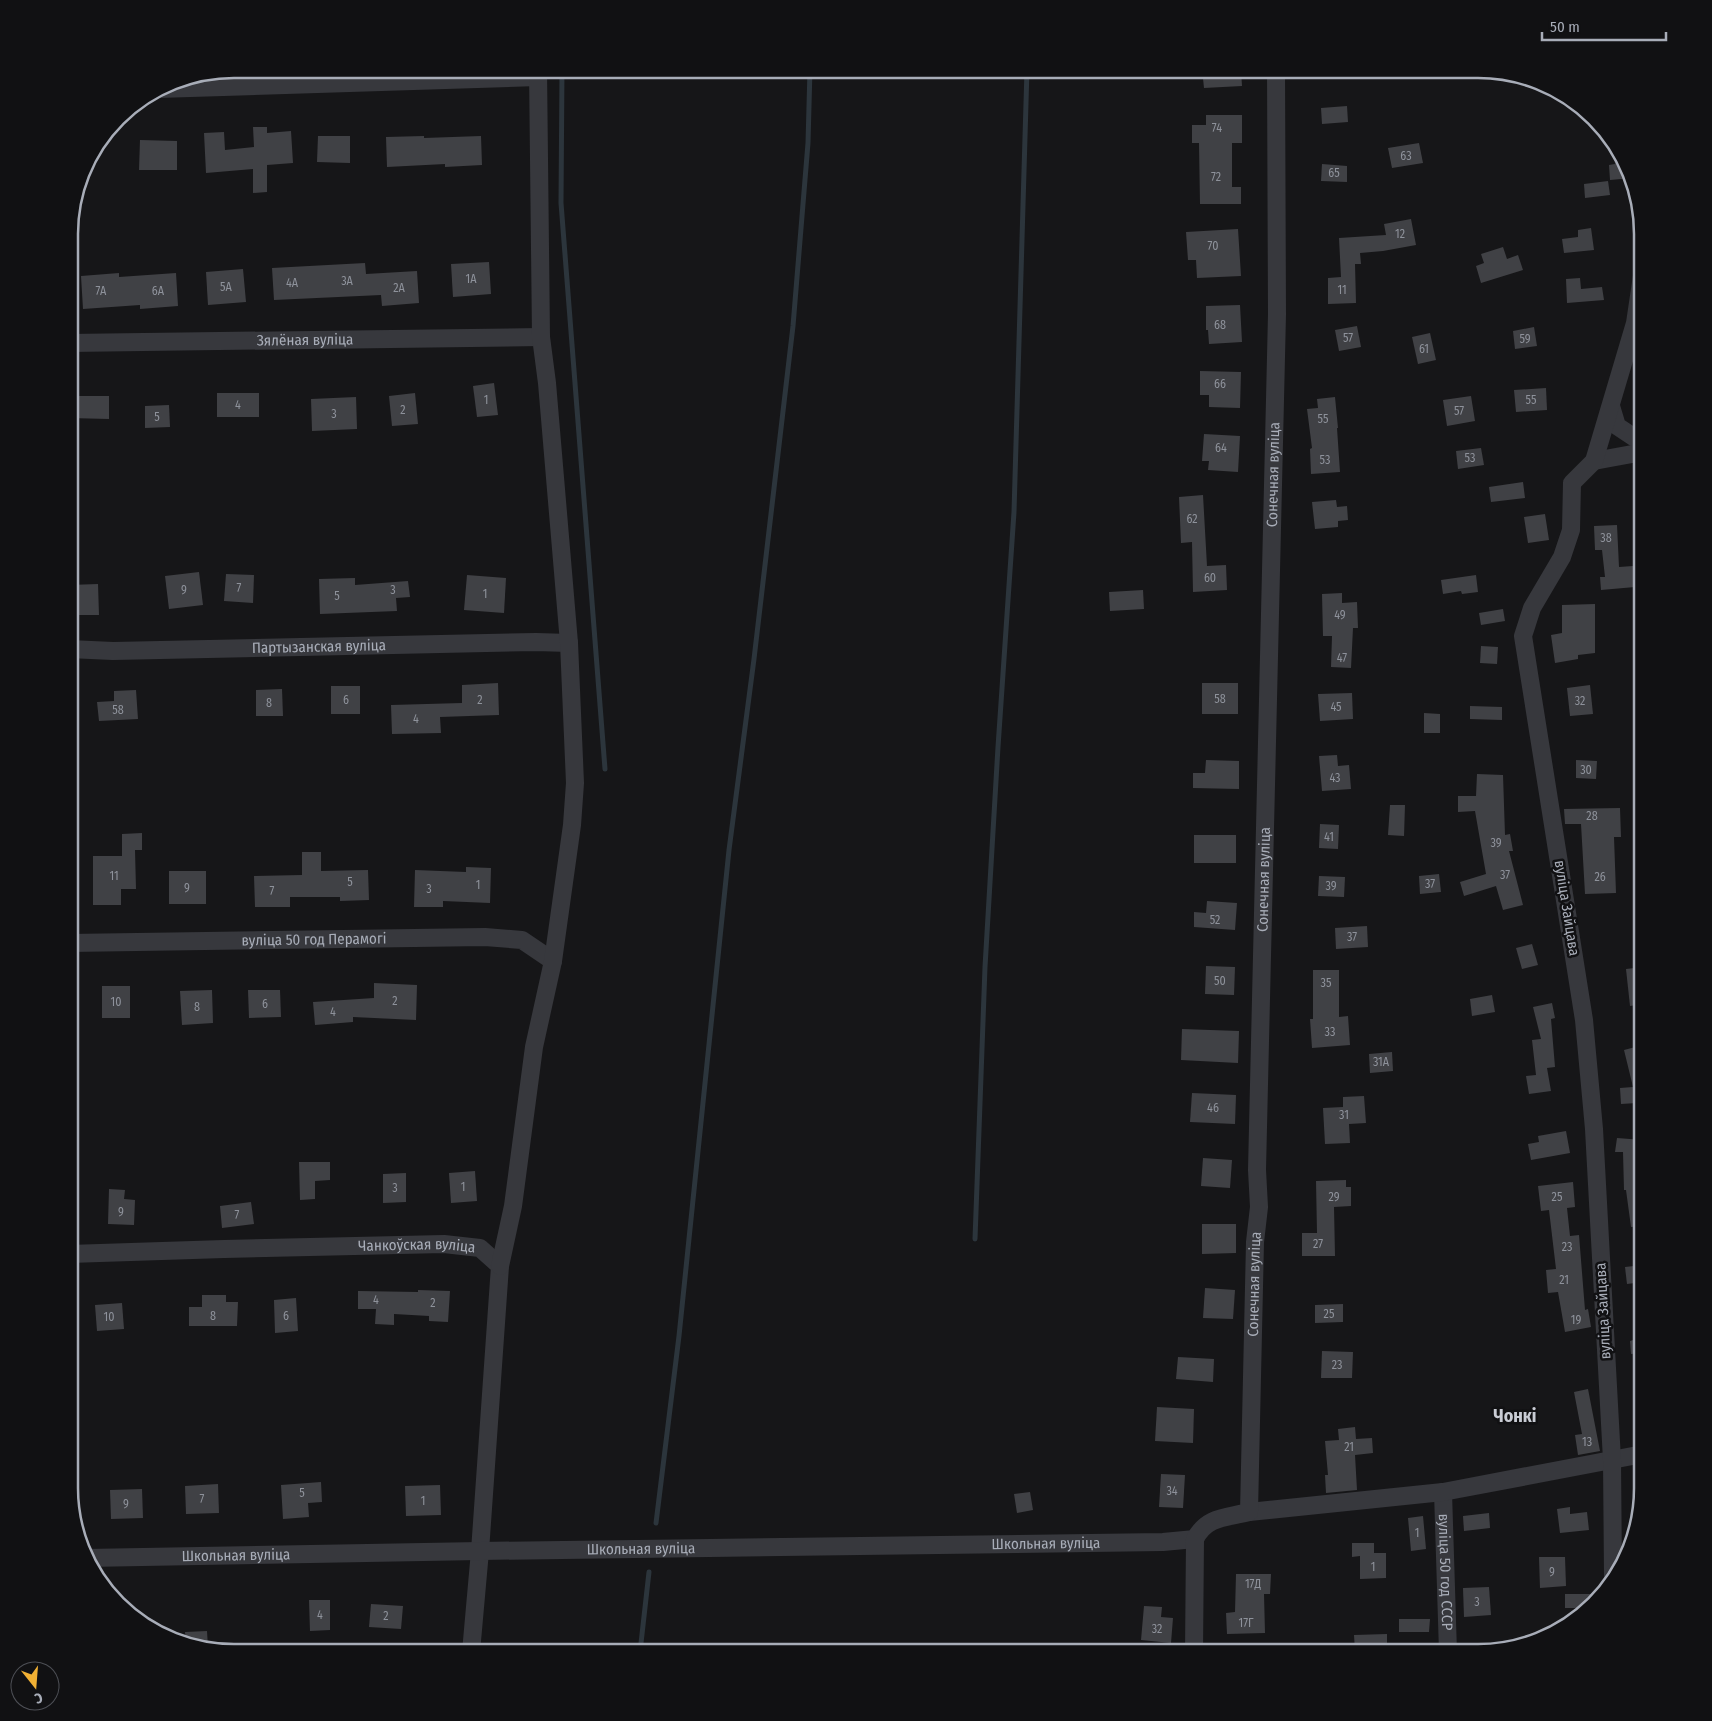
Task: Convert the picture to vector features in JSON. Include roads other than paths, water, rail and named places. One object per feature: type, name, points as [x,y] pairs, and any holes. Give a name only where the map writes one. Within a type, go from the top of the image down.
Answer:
[{"type":"street","points":[[178,88],[419,78]]},
{"type":"street","points":[[472,1644],[500,1266],[513,1206],[534,1047],[553,961],[572,825],[575,783],[569,643],[547,383],[541,337],[538,78]]},
{"type":"street","name":"Сонечная вуліца","points":[[1249,1512],[1254,1261],[1259,1207],[1258,1160],[1277,314],[1276,78]]},
{"type":"street","name":"вуліца Зайцава","points":[[1613,1568],[1612,1460],[1594,1130],[1584,1020],[1523,636],[1532,608],[1562,557],[1571,530],[1572,483],[1594,461],[1634,326]]},
{"type":"street","name":"Зялёная вуліца","points":[[78,343],[541,337]]},
{"type":"street","points":[[1611,406],[1617,426],[1634,437]]},
{"type":"street","points":[[1594,461],[1634,454]]},
{"type":"street","name":"Партызанская вуліца","points":[[78,648],[113,650],[536,642],[569,643]]},
{"type":"street","name":"вуліца 50 год Перамогі","points":[[78,944],[485,937],[522,940],[553,961]]},
{"type":"street","name":"Чанкоўская вуліца","points":[[78,1254],[224,1248],[444,1244],[480,1248],[500,1266]]},
{"type":"street","points":[[1194,1644],[1195,1539],[1200,1529],[1209,1521],[1249,1512],[1443,1492],[1634,1456]]},
{"type":"street","name":"вуліца 50 год СССР","points":[[1443,1492],[1448,1644]]},
{"type":"street","name":"Школьная вуліца","points":[[94,1558],[1163,1542],[1195,1539]]},
{"type":"waterway","points":[[562,78],[561,203],[605,769]]},
{"type":"waterway","points":[[656,1523],[679,1336],[729,850],[754,659],[793,326],[808,143],[810,78]]},
{"type":"waterway","points":[[975,1239],[985,967],[1014,512],[1027,78]]},
{"type":"waterway","points":[[641,1644],[649,1572]]},
{"type":"district","name":"Чонкі","points":[[1515,1416]]}]
